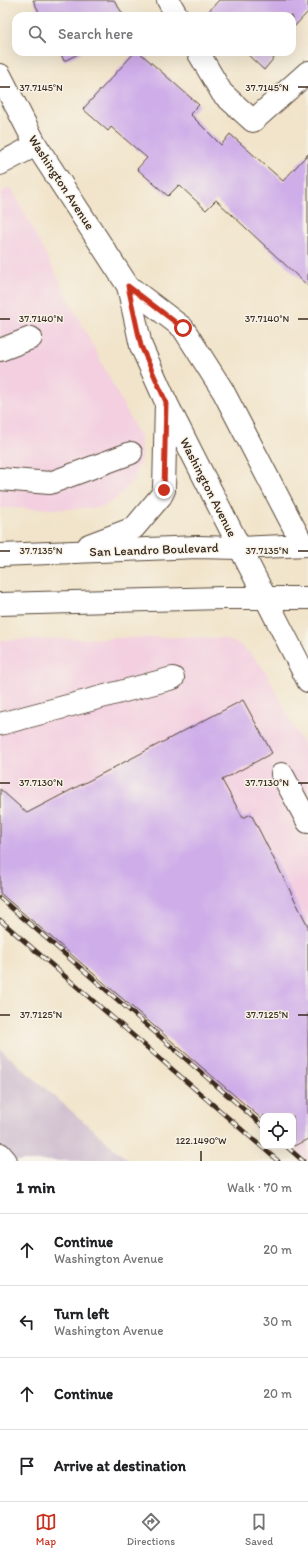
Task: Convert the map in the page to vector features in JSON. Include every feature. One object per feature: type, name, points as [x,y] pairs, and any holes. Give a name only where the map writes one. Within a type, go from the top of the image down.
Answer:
[{"type":"street","points":[[168,0],[175,12]]},
{"type":"street","points":[[200,56],[222,93],[253,121],[308,72]]},
{"type":"street","name":"Washington Avenue","points":[[0,75],[36,144],[128,286],[183,328],[223,391],[306,548]]},
{"type":"street","points":[[0,164],[36,144]]},
{"type":"street","name":"Washington Avenue","points":[[128,286],[141,346],[166,402],[308,681]]},
{"type":"street","points":[[0,350],[31,338]]},
{"type":"street","points":[[71,552],[134,528],[161,496],[164,490],[166,402]]},
{"type":"street","points":[[0,479],[50,483],[131,453]]},
{"type":"street","name":"San Leandro Boulevard","points":[[0,554],[197,547],[306,548]]},
{"type":"street","points":[[0,604],[224,598],[308,598]]},
{"type":"street","points":[[0,724],[173,678]]},
{"type":"street","points":[[282,774],[308,822]]},
{"type":"street","points":[[0,1154],[6,1161]]},
{"type":"shaded area","points":[[11,187],[140,437],[141,457],[135,478],[118,497],[103,507],[69,509],[0,508],[0,193]]},
{"type":"shaded area","points":[[186,637],[221,638],[239,644],[253,656],[266,672],[308,754],[308,1161],[294,1149],[296,1149],[296,1113],[260,1113],[260,1119],[0,892],[0,640]]},
{"type":"shaded area","points":[[0,1049],[129,1161],[0,1161]]},
{"type":"building","points":[[33,0],[114,0],[122,12],[39,12]]},
{"type":"building","points":[[219,0],[308,0],[308,12],[296,25],[296,12],[208,12]]},
{"type":"building","points":[[62,56],[74,56],[64,61]]},
{"type":"building","points":[[131,56],[144,56],[199,105],[190,114],[221,145],[230,134],[283,181],[308,154],[308,286],[216,200],[206,210],[179,185],[168,196],[137,169],[147,158],[111,127],[108,131],[83,109]]},
{"type":"building","points":[[249,56],[276,56],[264,70]]},
{"type":"building","points":[[243,700],[272,753],[222,780],[243,818],[251,814],[308,926],[308,1139],[296,1145],[296,1113],[260,1113],[260,1117],[0,893],[0,789],[27,813]]},
{"type":"railway","points":[[0,898],[260,1123]]},
{"type":"railway","points":[[0,920],[278,1161]]},
{"type":"railway","points":[[289,1149],[303,1161]]},
{"type":"route","points":[[164,490],[166,402],[141,346],[128,286],[183,328]]}]
